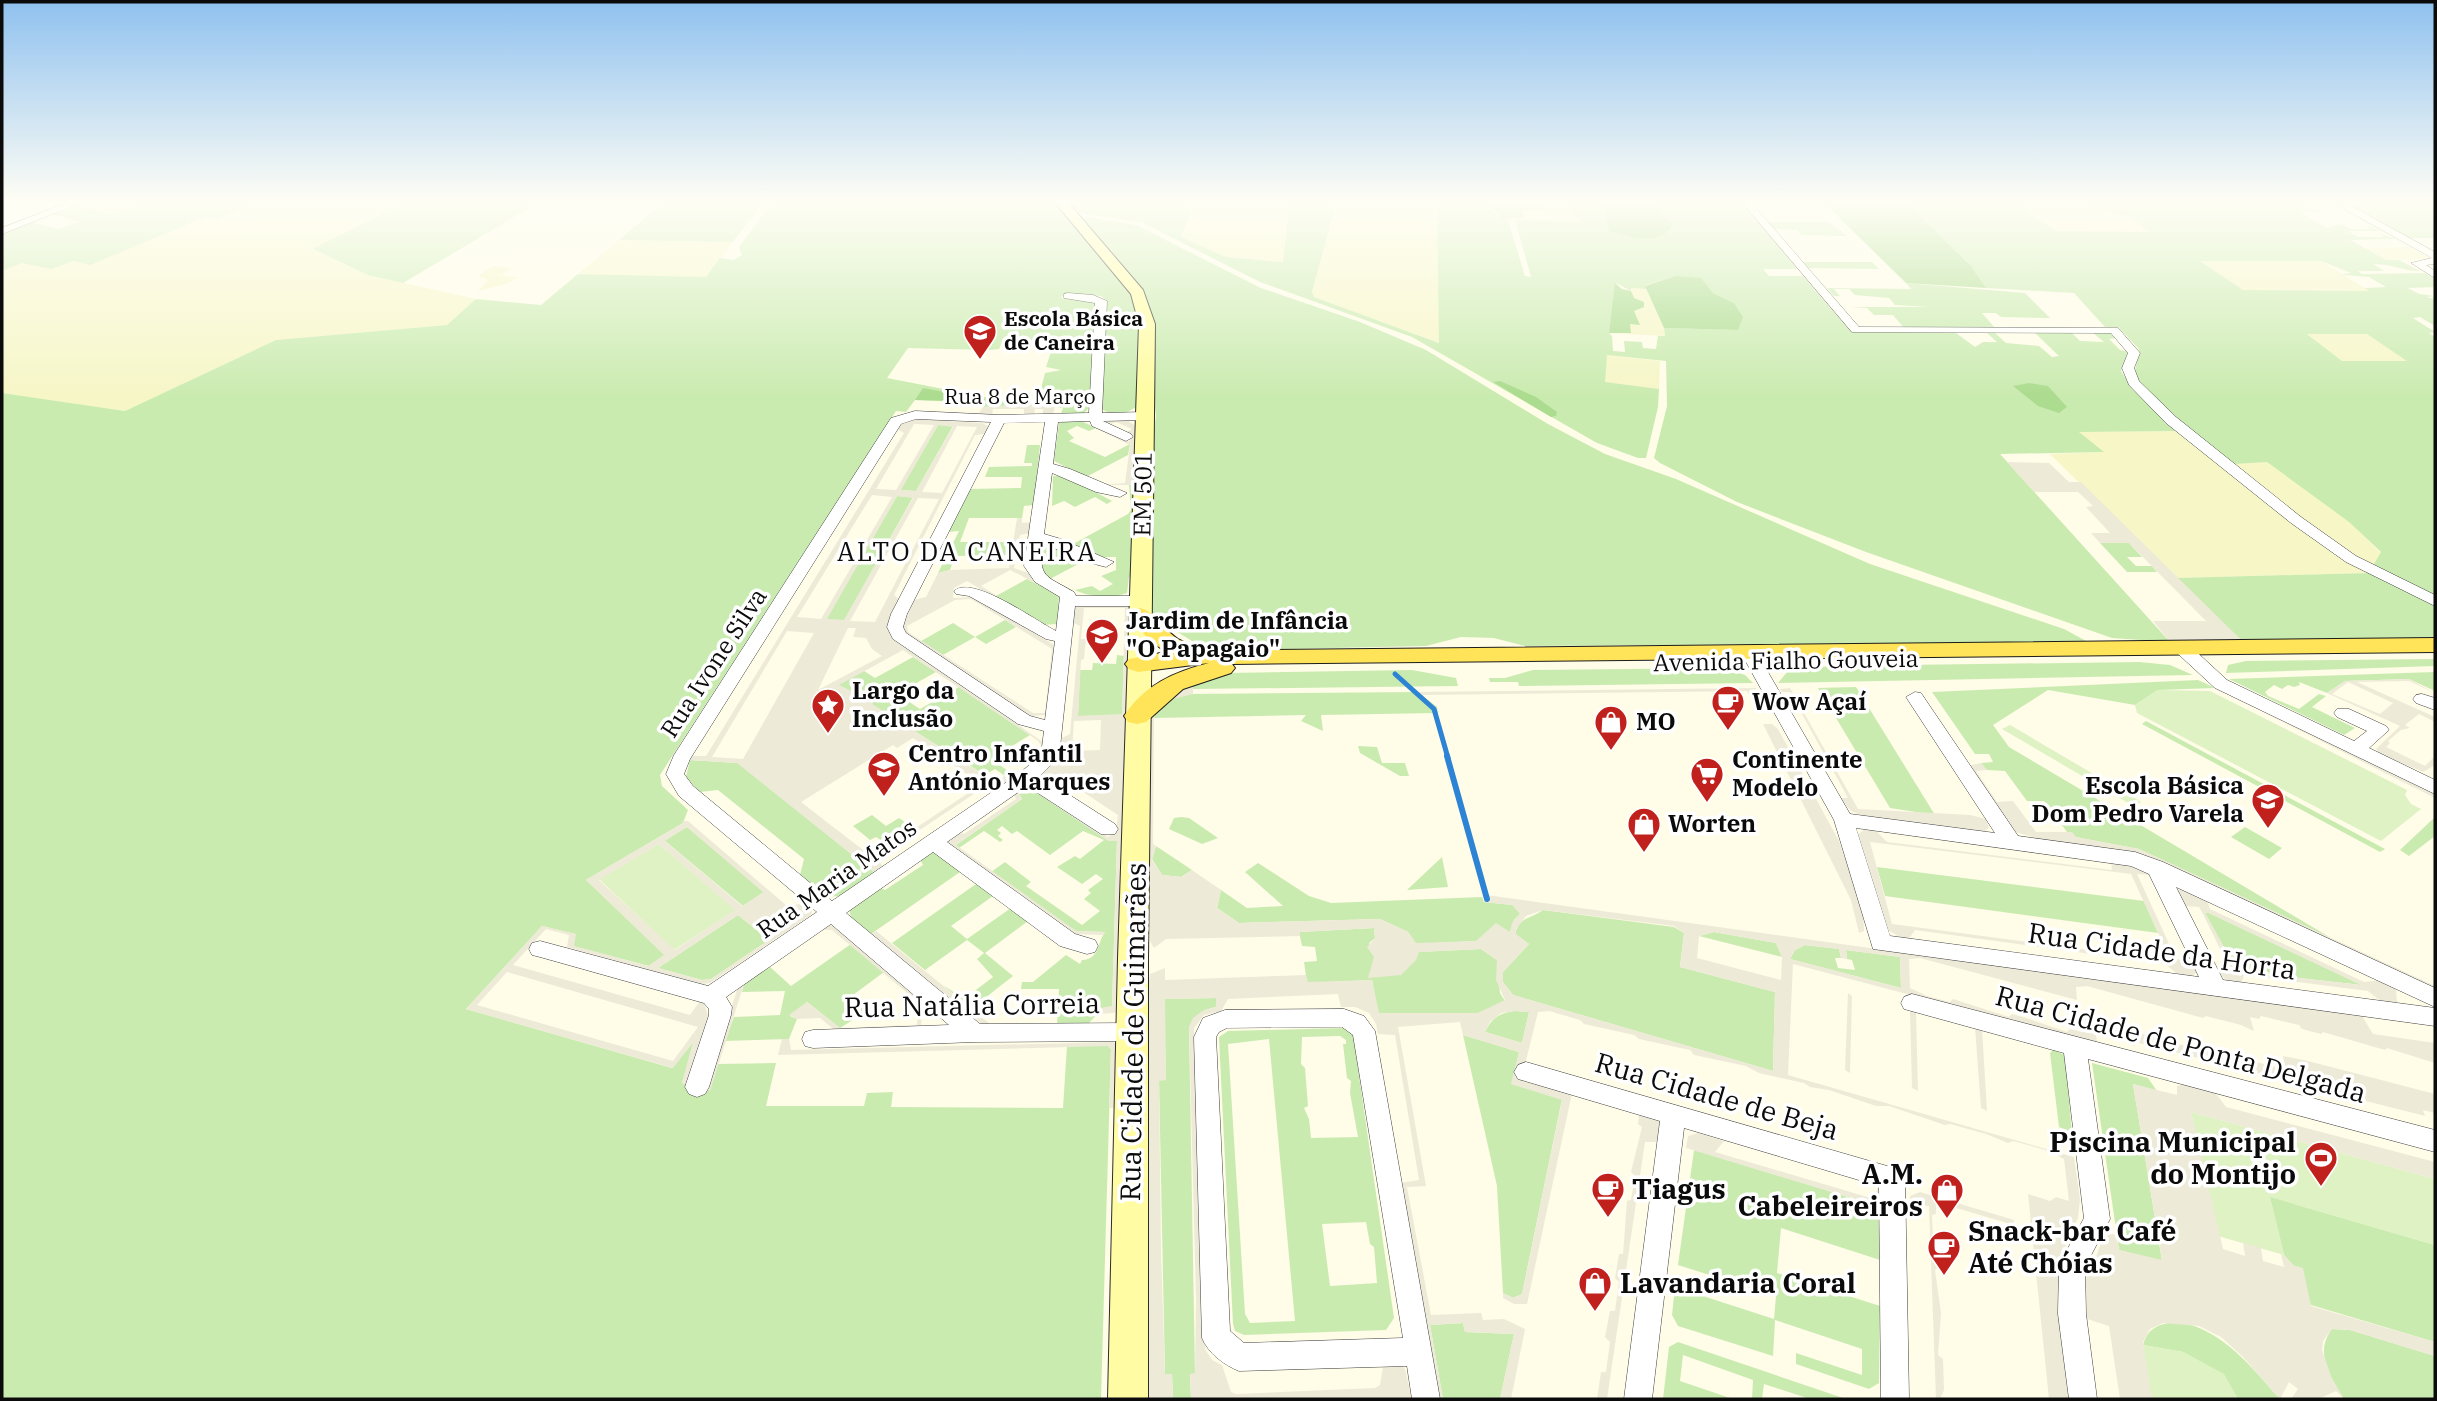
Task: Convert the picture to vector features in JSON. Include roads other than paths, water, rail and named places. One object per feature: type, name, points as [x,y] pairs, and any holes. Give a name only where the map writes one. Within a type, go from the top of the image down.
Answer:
[{"type":"main road","name":"EM 501","points":[[1114,265],[1138,293],[1146,324],[1138,664]]},
{"type":"main road","points":[[1140,608],[1156,636],[1173,648],[1195,656]]},
{"type":"main road","name":"Avenida Fialho Gouveia","points":[[2186,653],[2435,646]]},
{"type":"main road","name":"Avenida Fialho Gouveia","points":[[1195,656],[1272,658],[2435,654]]},
{"type":"main road","points":[[1138,664],[1195,656]]},
{"type":"main road","name":"Avenida Fialho Gouveia","points":[[1138,664],[1168,669],[1751,657]]},
{"type":"main road","name":"Rua Cidade de Guimarães","points":[[1128,1399],[1138,664]]},
{"type":"main road","points":[[1137,716],[1159,691],[1173,681],[1222,668]]},
{"type":"street","points":[[1800,265],[1856,330],[2114,330],[2134,353],[2128,368],[2133,383],[2171,421],[2296,520],[2351,559],[2435,601]]},
{"type":"street","points":[[2418,265],[2435,275]]},
{"type":"street","points":[[1068,296],[1101,301],[1097,423],[1126,437]]},
{"type":"street","name":"Rua 8 de Março","points":[[896,421],[915,415],[999,419],[1144,416]]},
{"type":"street","points":[[1052,418],[1032,566],[1036,573],[1068,595],[1067,601],[1140,608]]},
{"type":"street","points":[[999,419],[899,614],[895,627],[899,636],[1024,720],[1055,727]]},
{"type":"street","name":"Rua Ivone Silva","points":[[896,421],[681,759],[675,775],[686,791],[975,1033]]},
{"type":"street","points":[[1046,468],[1057,467],[1110,494],[1120,494]]},
{"type":"street","points":[[1036,538],[1054,539],[1096,561],[1106,562]]},
{"type":"street","points":[[962,591],[972,591],[1052,636],[1063,636]]},
{"type":"street","name":"Rua Maria Matos","points":[[711,996],[1027,777],[1050,757],[1067,601]]},
{"type":"street","points":[[2186,653],[2211,677],[2356,750],[2432,783]]},
{"type":"street","points":[[1751,657],[1844,820],[2120,855],[2156,867],[2435,998]]},
{"type":"street","points":[[1915,697],[2010,840]]},
{"type":"street","points":[[2343,713],[2380,730],[2356,750]]},
{"type":"street","points":[[1027,777],[1108,829]]},
{"type":"street","name":"Rua Cidade da Horta","points":[[1844,820],[1881,943],[2435,1017]]},
{"type":"street","points":[[933,842],[1068,940],[1087,946]]},
{"type":"street","points":[[2156,867],[2216,988]]},
{"type":"street","points":[[540,949],[711,996],[720,1007],[720,1015],[696,1087]]},
{"type":"street","name":"Rua Cidade de Ponta Delgada","points":[[1912,1003],[2435,1141]]},
{"type":"street","points":[[1419,1352],[1239,1357],[1216,1338],[1205,1037],[1211,1025],[1226,1019],[1344,1018],[1356,1023],[1364,1031],[1419,1352],[1426,1399]]},
{"type":"street","name":"Rua Natália Correia","points":[[813,1039],[975,1033],[1132,1032]]},
{"type":"street","points":[[2075,1047],[2097,1219],[2072,1265],[2072,1314],[2083,1399]]},
{"type":"street","name":"Rua Cidade de Beja","points":[[1526,1072],[1892,1178],[1895,1399]]},
{"type":"street","points":[[1638,1399],[1673,1115]]},
{"type":"waterway","points":[[1395,674],[1434,709],[1448,758]]},
{"type":"waterway","points":[[1447,756],[1487,899]]},
{"type":"place","name":"Escola Básica de Caneira","points":[[980,361]]},
{"type":"place","name":"Jardim de Infância \"O Papagaio\"","points":[[1102,665]]},
{"type":"place","name":"Wow Açaí","points":[[1728,732]]},
{"type":"place","name":"Largo da Inclusão","points":[[828,735]]},
{"type":"place","name":"MO","points":[[1611,752]]},
{"type":"place","name":"Centro Infantil António Marques","points":[[884,798]]},
{"type":"place","name":"Continente Modelo","points":[[1707,804]]},
{"type":"place","name":"Escola Básica Dom Pedro Varela","points":[[2268,830]]},
{"type":"place","name":"Worten","points":[[1644,854]]},
{"type":"place","name":"Piscina Municipal do Montijo","points":[[2321,1188]]},
{"type":"place","name":"Tiagus","points":[[1608,1219]]},
{"type":"place","name":"A.M. Cabeleireiros","points":[[1947,1220]]},
{"type":"place","name":"Snack-bar Café Até Chóias","points":[[1944,1277]]},
{"type":"place","name":"Lavandaria Coral","points":[[1595,1313]]},
{"type":"district","name":"ALTO DA CANEIRA","points":[[967,552]]}]
